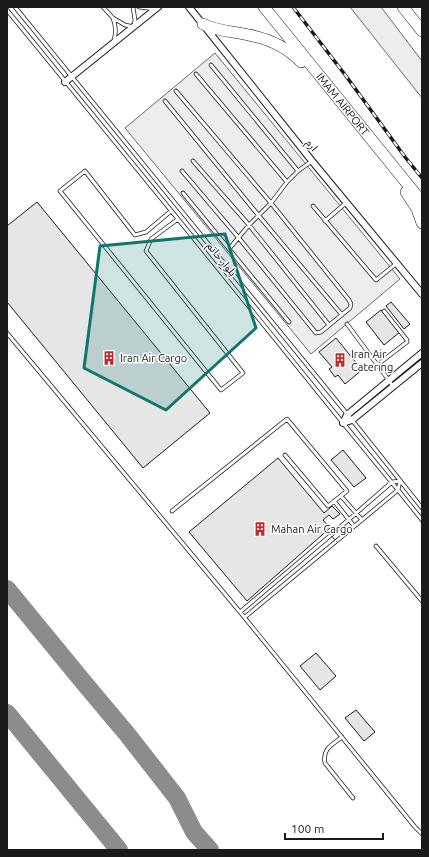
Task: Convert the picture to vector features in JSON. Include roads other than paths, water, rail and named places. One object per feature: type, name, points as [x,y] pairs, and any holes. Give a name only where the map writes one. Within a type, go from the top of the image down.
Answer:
[{"type":"highway","name":"IMAM AIRPORT","points":[[264,7],[422,202]]},
{"type":"highway","points":[[403,7],[422,31]]},
{"type":"highway","points":[[408,7],[422,21]]},
{"type":"highway","points":[[203,24],[220,31],[266,39],[282,47],[294,55],[340,101]]},
{"type":"highway","points":[[382,152],[417,209],[422,223]]},
{"type":"street","name":"ارم","points":[[189,7],[312,161],[422,294]]},
{"type":"street","points":[[65,82],[157,8]]},
{"type":"street","points":[[343,424],[347,415],[422,353]]},
{"type":"street","points":[[343,424],[352,420],[422,363]]},
{"type":"lane","name":"بلوار خاتم","points":[[15,7],[422,508]]},
{"type":"lane","points":[[103,7],[113,18],[125,25],[134,27],[135,20],[133,7]]},
{"type":"lane","points":[[138,7],[157,8]]},
{"type":"lane","name":"بلوار خاتم","points":[[7,10],[422,520]]},
{"type":"lane","points":[[113,18],[116,26],[114,43]]},
{"type":"lane","points":[[211,64],[298,171]]},
{"type":"lane","points":[[196,74],[287,182]]},
{"type":"lane","points":[[176,91],[349,300],[351,304],[350,308],[321,332],[316,333],[182,171]]},
{"type":"lane","points":[[165,101],[342,315]]},
{"type":"lane","points":[[194,161],[249,225],[329,325]]},
{"type":"lane","points":[[229,249],[249,225],[271,204],[287,182],[298,171],[312,161]]},
{"type":"lane","points":[[171,211],[146,232],[135,235],[85,171],[60,191],[221,390],[243,373],[146,251],[151,239],[178,219]]},
{"type":"lane","points":[[183,193],[289,322]]},
{"type":"lane","points":[[325,220],[347,202]]},
{"type":"lane","points":[[313,206],[376,280],[397,263]]},
{"type":"lane","points":[[377,365],[407,342],[384,311]]},
{"type":"lane","points":[[347,324],[393,386]]},
{"type":"lane","points":[[7,333],[240,612],[422,834]]},
{"type":"lane","points":[[172,511],[287,419],[347,491],[328,506],[285,455]]},
{"type":"lane","points":[[240,612],[392,482],[400,481],[398,490],[337,542],[244,617]]},
{"type":"lane","points":[[341,496],[362,520]]},
{"type":"lane","points":[[334,501],[354,526]]},
{"type":"lane","points":[[376,546],[422,601]]},
{"type":"lane","points":[[342,737],[329,746],[324,754],[324,759],[325,763],[353,798]]},
{"type":"railway","points":[[293,7],[422,178]]},
{"type":"place","name":"Iran Air Cargo","points":[[109,358]]},
{"type":"place","name":"Iran Air Catering","points":[[340,360]]},
{"type":"place","name":"Mahan Air Cargo","points":[[260,529]]}]
